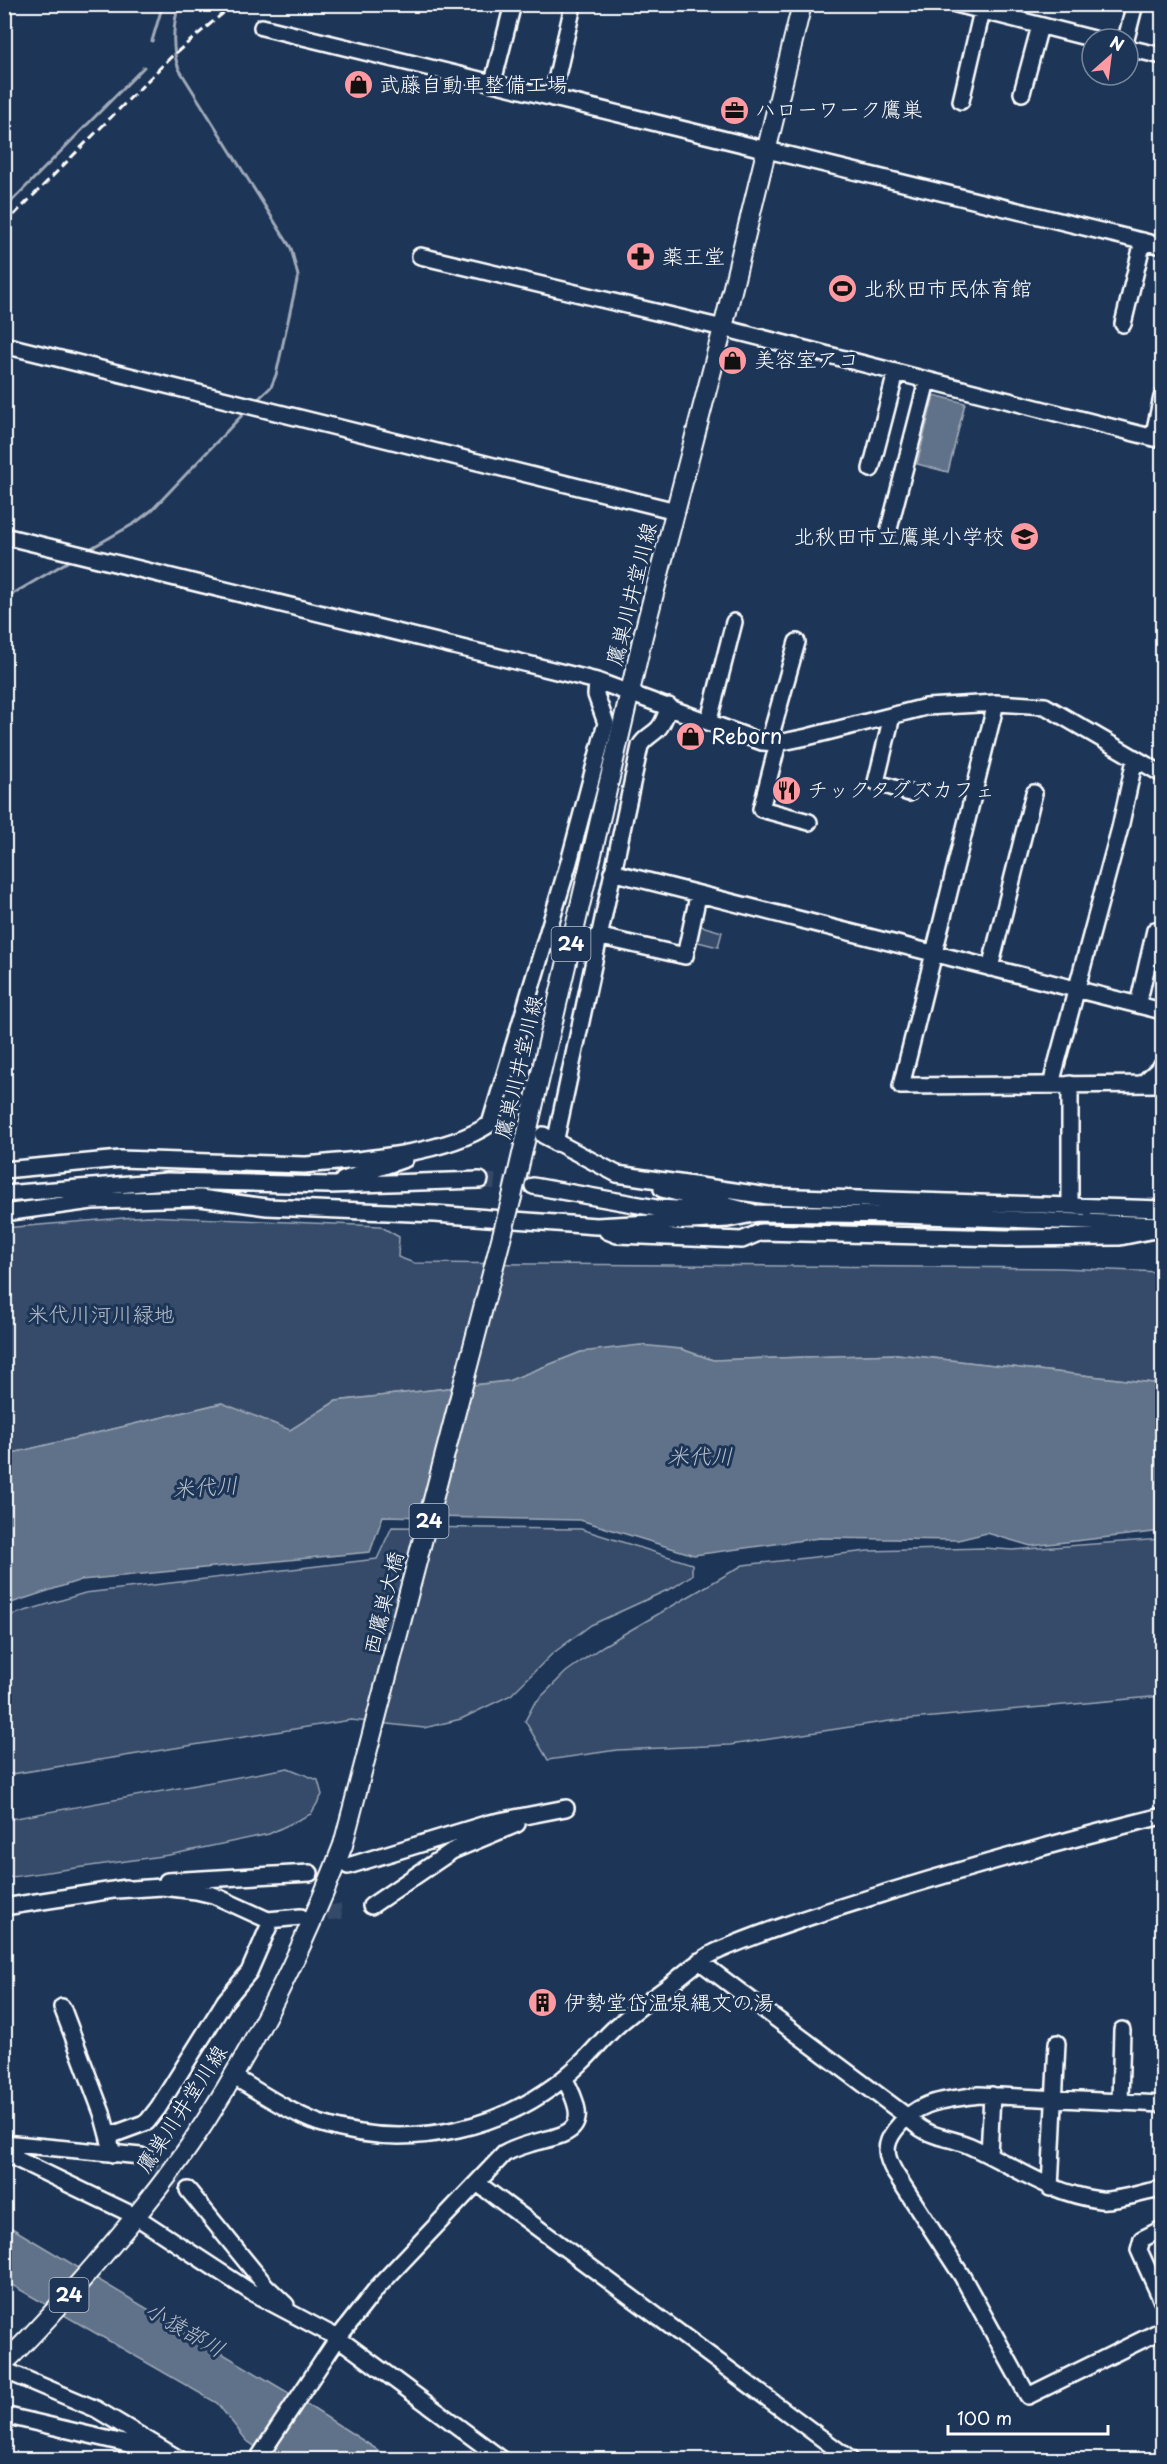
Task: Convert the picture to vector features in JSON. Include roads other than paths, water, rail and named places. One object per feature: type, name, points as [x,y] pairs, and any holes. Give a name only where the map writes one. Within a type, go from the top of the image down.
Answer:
[{"type":"main road","name":"鷹巣川井堂川線","points":[[512,1197],[630,692],[723,328],[802,4]]},
{"type":"main road","name":"西鷹巣大橋","points":[[343,1845],[512,1197]]},
{"type":"main road","name":"鷹巣川井堂川線","points":[[7,2364],[130,2223],[189,2146],[234,2077],[292,1966],[343,1845]]},
{"type":"street","points":[[493,82],[513,4]]},
{"type":"street","points":[[956,4],[982,11],[1007,11],[1040,26],[1080,36]]},
{"type":"street","points":[[1129,27],[1135,4]]},
{"type":"street","points":[[552,98],[572,10]]},
{"type":"street","points":[[961,101],[982,11]]},
{"type":"street","points":[[1022,93],[1040,26]]},
{"type":"street","points":[[262,27],[1162,246]]},
{"type":"street","points":[[1140,51],[1162,56]]},
{"type":"street","points":[[1123,324],[1143,241]]},
{"type":"street","points":[[420,256],[723,328],[1157,439],[1162,397]]},
{"type":"street","points":[[4,345],[676,511]]},
{"type":"street","points":[[871,469],[896,373]]},
{"type":"street","points":[[889,529],[927,381]]},
{"type":"street","points":[[4,536],[597,681],[709,720],[738,734],[774,743],[926,707],[996,703],[1045,706],[1104,738],[1162,774]]},
{"type":"street","points":[[709,720],[734,622]]},
{"type":"street","points":[[797,642],[761,808],[809,822]]},
{"type":"street","points":[[329,1185],[498,1126],[606,723],[596,695],[597,681]]},
{"type":"street","points":[[996,703],[901,1086],[1162,1084]]},
{"type":"street","points":[[669,706],[664,722],[657,730],[645,737],[640,746],[549,1139],[636,1184],[758,1214]]},
{"type":"street","points":[[892,716],[876,782],[909,793]]},
{"type":"street","points":[[1051,1084],[1120,828],[1135,759]]},
{"type":"street","points":[[990,968],[1034,793]]},
{"type":"street","points":[[612,872],[698,896],[933,952],[1162,1011]]},
{"type":"street","points":[[597,936],[685,956],[698,896]]},
{"type":"street","points":[[1138,1005],[1155,930]]},
{"type":"street","points":[[1143,1083],[1162,1066]]},
{"type":"street","points":[[1070,1084],[1070,1205]]},
{"type":"street","points":[[4,1170],[120,1159],[303,1165],[433,1148]]},
{"type":"street","points":[[617,1174],[779,1197],[1162,1209]]},
{"type":"street","points":[[4,1194],[167,1181],[329,1185],[480,1180]]},
{"type":"street","points":[[533,1186],[656,1208],[758,1214],[889,1215],[1162,1226]]},
{"type":"street","points":[[4,1213],[92,1201],[200,1198],[267,1207],[435,1214],[596,1226],[729,1220],[758,1214]]},
{"type":"street","points":[[596,1226],[617,1235],[742,1240],[761,1232],[1006,1239],[1120,1237],[1162,1226]]},
{"type":"street","points":[[348,1866],[489,1823],[566,1808],[530,1818],[452,1851],[371,1906]]},
{"type":"street","points":[[234,2077],[279,2104],[319,2122],[363,2133],[411,2135],[446,2133],[503,2115],[534,2100],[564,2078],[616,2026],[699,1961],[720,1950],[830,1910],[945,1875],[1162,1816]]},
{"type":"street","points":[[4,1907],[180,1880],[310,1873]]},
{"type":"street","points":[[117,1890],[162,1887],[213,1895],[268,1920],[302,1917]]},
{"type":"street","points":[[109,2136],[147,2122],[158,2108],[225,2001],[249,1972],[266,1935],[268,1920]]},
{"type":"street","points":[[699,1961],[905,2115],[919,2130],[967,2145],[1050,2188],[1102,2201],[1162,2189]]},
{"type":"street","points":[[62,2007],[109,2136],[113,2154]]},
{"type":"street","points":[[1120,2103],[1122,2030]]},
{"type":"street","points":[[1050,2188],[1057,2043]]},
{"type":"street","points":[[257,2460],[336,2342],[377,2288],[504,2154],[517,2146],[562,2134],[574,2127],[580,2114],[575,2097],[564,2078]]},
{"type":"street","points":[[989,2155],[992,2096]]},
{"type":"street","points":[[1162,2104],[992,2096],[959,2098],[918,2107],[905,2115],[888,2139],[886,2158],[962,2276],[1028,2396],[1162,2330]]},
{"type":"street","points":[[4,2143],[149,2160]]},
{"type":"street","points":[[4,2153],[303,2321],[503,2460]]},
{"type":"street","points":[[477,2183],[851,2460]]},
{"type":"street","points":[[188,2190],[266,2286],[303,2321]]},
{"type":"street","points":[[1162,2229],[1142,2239],[1139,2250],[1162,2301]]},
{"type":"street","points":[[7,2364],[96,2409],[181,2460]]},
{"type":"street","points":[[4,2415],[128,2444],[155,2460]]},
{"type":"water","points":[[934,395],[965,403],[948,472],[917,464]]},
{"type":"water","name":"米代川","points":[[640,1345],[681,1349],[713,1360],[897,1354],[1162,1384],[1162,1531],[1031,1546],[987,1533],[958,1540],[819,1538],[694,1555],[580,1520],[383,1516],[370,1552],[81,1580],[5,1605],[4,1455],[222,1403],[290,1430],[336,1401],[508,1381],[581,1352]]},
{"type":"water","points":[[5,2224],[287,2392],[392,2459],[273,2459],[247,2441],[217,2403],[5,2281]]},
{"type":"waterway","points":[[152,41],[163,4]]},
{"type":"waterway","points":[[179,4],[174,36],[179,69],[291,248],[298,276],[276,375],[271,387],[255,402]]},
{"type":"waterway","points":[[4,209],[144,67]]},
{"type":"waterway","points":[[88,550],[135,523],[152,510],[246,411]]},
{"type":"waterway","points":[[4,599],[74,558]]},
{"type":"tunnel","points":[[505,1128],[537,1134]]},
{"type":"tunnel","points":[[480,1180],[533,1186]]},
{"type":"tunnel","points":[[304,1916],[344,1911]]},
{"type":"tunnel","points":[[149,2160],[188,2190]]},
{"type":"railway","points":[[4,225],[171,57],[234,4]]},
{"type":"place","name":"武藤自動車整備工場","points":[[358,85]]},
{"type":"place","name":"ハローワーク鷹巣","points":[[734,110]]},
{"type":"place","name":"薬王堂","points":[[641,257]]},
{"type":"place","name":"北秋田市民体育館","points":[[843,289]]},
{"type":"place","name":"美容室アコ","points":[[733,360]]},
{"type":"place","name":"北秋田市立鷹巣小学校","points":[[1025,537]]},
{"type":"place","name":"Reborn","points":[[690,737]]},
{"type":"place","name":"チックタグズカフェ","points":[[786,790]]},
{"type":"place","name":"伊勢堂岱温泉縄文の湯","points":[[543,2003]]},
{"type":"park label","name":"米代川河川緑地","points":[[101,1315]]},
{"type":"water label","name":"小猿部川","points":[[185,2329]]}]
